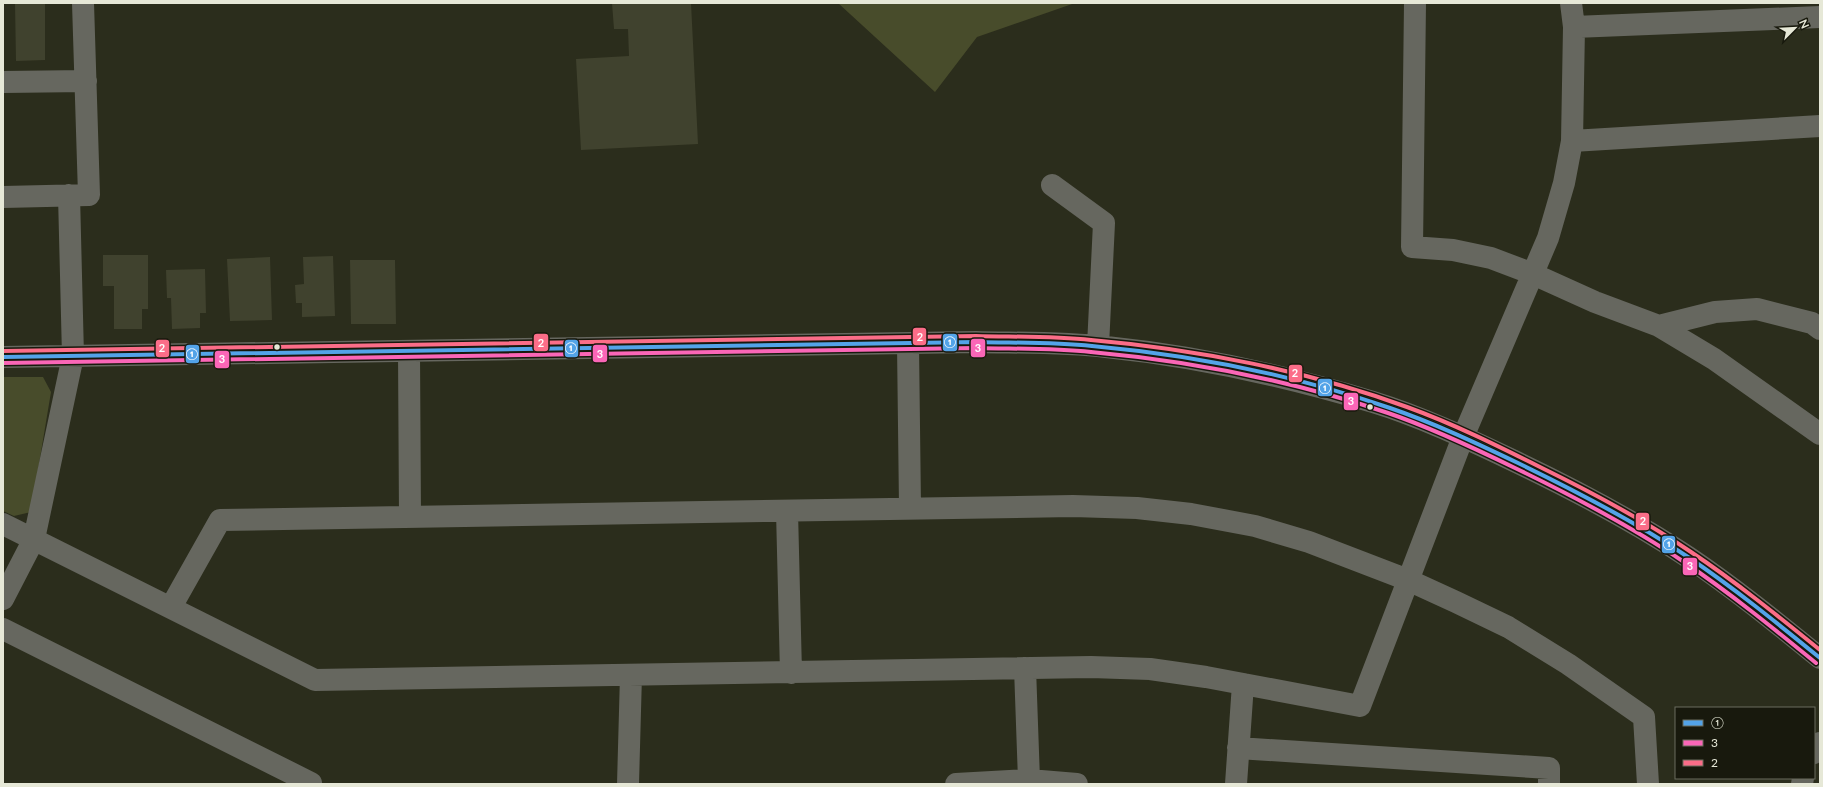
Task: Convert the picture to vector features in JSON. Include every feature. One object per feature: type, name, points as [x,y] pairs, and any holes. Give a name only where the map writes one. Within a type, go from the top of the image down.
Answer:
[{"type":"street","points":[[3,197],[89,195],[83,3]]},
{"type":"street","points":[[1415,3],[1412,247],[1453,250],[1491,258],[1533,274],[1595,302],[1658,326],[1714,359],[1820,434]]},
{"type":"street","points":[[3,524],[315,680],[791,673],[1091,666],[1150,670],[1243,684],[1360,706],[1463,437],[1548,238],[1564,183],[1572,141],[1574,27],[1571,3]]},
{"type":"street","points":[[1574,27],[1820,18]]},
{"type":"street","points":[[3,82],[86,81]]},
{"type":"street","points":[[1572,141],[1820,126]]},
{"type":"street","points":[[1052,185],[1104,223],[1098,346]]},
{"type":"street","points":[[3,599],[34,539],[73,356],[69,196]]},
{"type":"street","points":[[1658,326],[1715,312],[1758,309],[1812,323],[1820,329]]},
{"type":"street","points":[[3,357],[1034,343],[1098,346],[1209,362],[1299,382],[1375,402],[1463,437],[1606,507],[1687,557],[1753,604],[1820,658]]},
{"type":"street","points":[[908,345],[910,507]]},
{"type":"street","points":[[409,352],[410,517]]},
{"type":"street","points":[[171,608],[220,520],[787,511],[910,507],[1073,506],[1137,508],[1190,514],[1256,526],[1309,542],[1408,580],[1508,627],[1568,664],[1644,717],[1648,784]]},
{"type":"street","points":[[787,511],[791,673]]},
{"type":"street","points":[[3,629],[311,783]]},
{"type":"street","points":[[1025,668],[1030,782]]},
{"type":"street","points":[[628,784],[630,675]]},
{"type":"street","points":[[1236,784],[1243,684]]},
{"type":"street","points":[[1238,748],[1549,768],[1549,784]]},
{"type":"street","points":[[957,784],[1030,782],[1077,784]]},
{"type":"green space","points":[[838,3],[1075,3],[977,37],[935,92]]},
{"type":"green space","points":[[3,377],[43,377],[51,392],[31,512],[14,516],[3,511]]},
{"type":"building","points":[[15,3],[45,3],[45,60],[16,61]]},
{"type":"building","points":[[612,3],[691,3],[698,144],[581,150],[576,59],[629,56],[628,29],[614,29]]},
{"type":"building","points":[[103,255],[148,255],[148,309],[142,309],[142,329],[114,329],[114,286],[103,286]]},
{"type":"building","points":[[333,256],[335,316],[302,317],[302,303],[296,303],[295,285],[304,284],[303,257]]},
{"type":"building","points":[[270,257],[272,320],[230,321],[227,259]]},
{"type":"building","points":[[350,260],[395,260],[396,324],[351,324]]},
{"type":"building","points":[[205,269],[206,313],[200,313],[200,328],[172,329],[171,298],[167,298],[166,270]]},
{"type":"transit line","name":"2","points":[[3,351],[976,336],[1048,337],[1170,349],[1251,363],[1291,372],[1370,394],[1459,428],[1561,477],[1637,518],[1673,540],[1741,587],[1820,650]]},
{"type":"transit line","name":"①","points":[[3,357],[976,342],[1077,345],[1130,350],[1205,361],[1280,376],[1354,396],[1423,420],[1518,463],[1604,507],[1668,544],[1739,593],[1820,658]]},
{"type":"transit line","name":"3","points":[[3,363],[976,348],[1077,351],[1129,356],[1204,367],[1316,391],[1388,413],[1453,439],[1558,489],[1664,549],[1735,598],[1816,663]]}]
